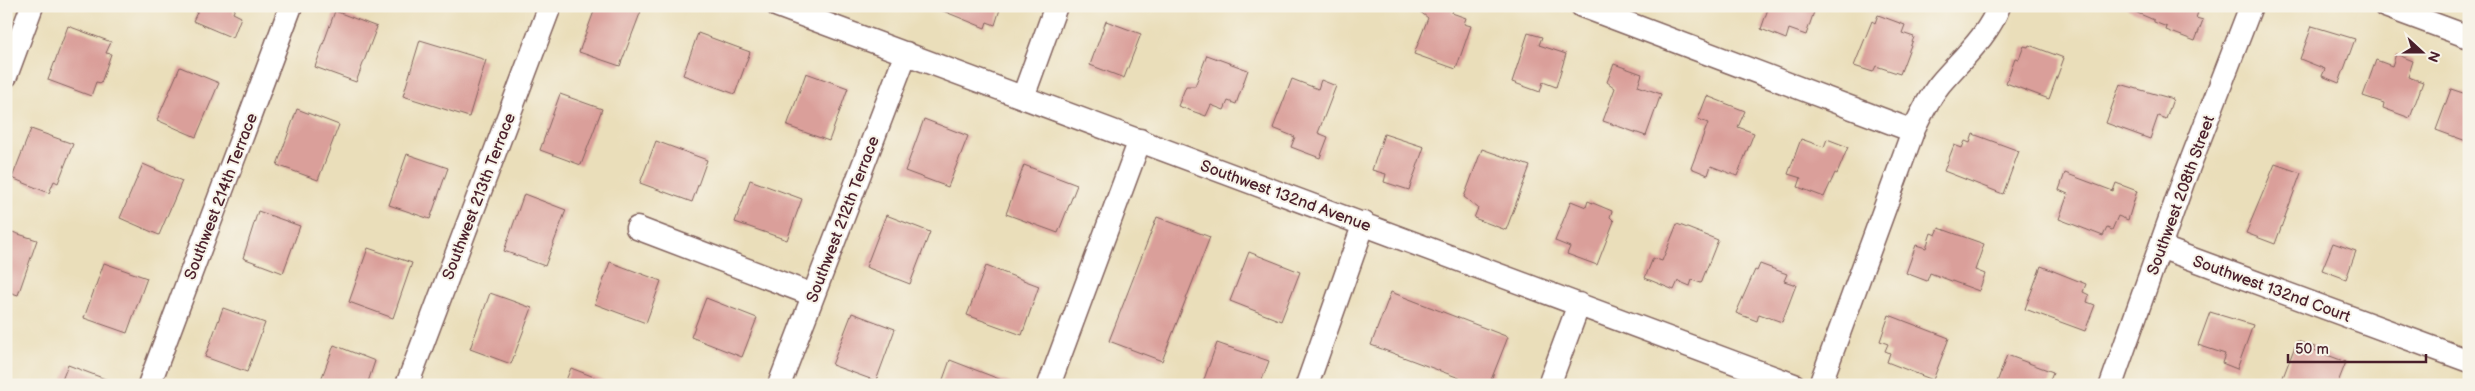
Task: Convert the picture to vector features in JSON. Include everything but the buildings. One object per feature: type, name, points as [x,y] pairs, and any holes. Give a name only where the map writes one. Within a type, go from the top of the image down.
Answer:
[{"type":"street","points":[[6,76],[32,6]]},
{"type":"street","name":"Southwest 214th Terrace","points":[[149,385],[291,6]]},
{"type":"street","name":"Southwest 213th Terrace","points":[[407,385],[550,6]]},
{"type":"street","name":"Southwest 132nd Avenue","points":[[778,6],[1794,385]]},
{"type":"street","points":[[1023,97],[1056,6]]},
{"type":"street","points":[[1582,6],[1913,131]]},
{"type":"street","points":[[1820,385],[1913,131],[1930,98],[1992,23],[1999,6]]},
{"type":"street","name":"Southwest 208th Street","points":[[2111,385],[2160,247],[2251,6]]},
{"type":"street","points":[[2385,6],[2469,37]]},
{"type":"street","name":"Southwest 212th Terrace","points":[[779,385],[906,53]]},
{"type":"street","points":[[1048,385],[1140,140]]},
{"type":"street","points":[[1307,385],[1364,223]]},
{"type":"street","points":[[637,228],[813,295]]},
{"type":"street","name":"Southwest 132nd Court","points":[[2160,247],[2469,361]]},
{"type":"street","points":[[1549,385],[1579,304]]}]
